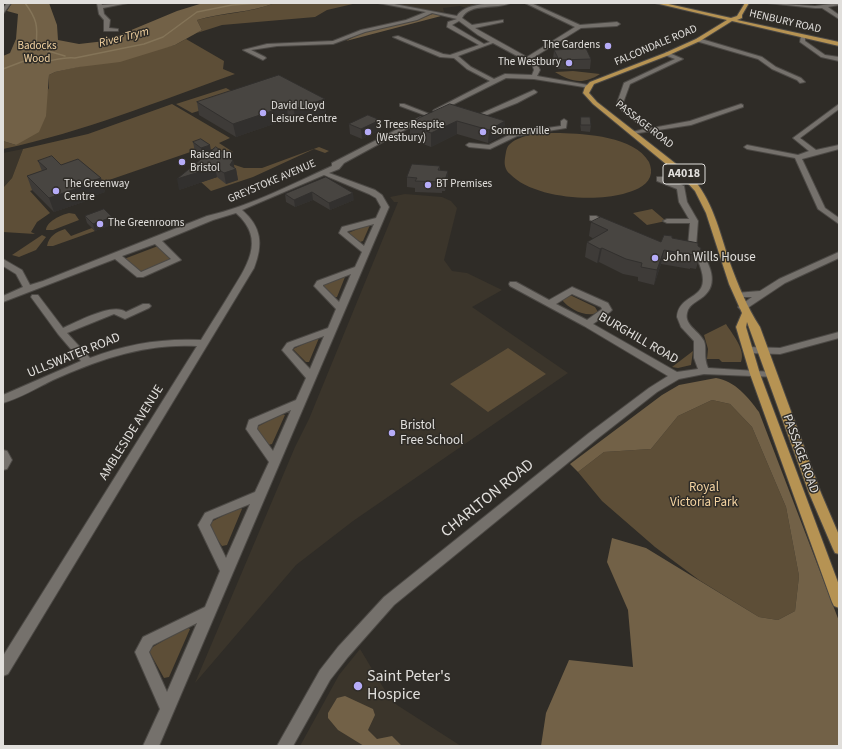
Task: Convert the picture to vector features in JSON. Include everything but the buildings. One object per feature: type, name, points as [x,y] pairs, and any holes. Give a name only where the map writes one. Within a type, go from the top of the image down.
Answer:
[{"type":"main road","name":"HENBURY ROAD","points":[[657,3],[839,44]]},
{"type":"main road","name":"FALCONDALE ROAD","points":[[588,87],[595,82],[667,54],[698,40],[731,20],[740,17],[739,15],[747,3]]},
{"type":"main road","name":"PASSAGE ROAD","points":[[588,87],[586,94],[591,100],[634,133],[697,186],[710,211],[727,266],[738,295],[744,310],[755,327],[815,493],[839,549]]},
{"type":"main road","name":"PASSAGE ROAD","points":[[744,310],[742,326],[755,374],[839,602]]},
{"type":"street","points":[[3,12],[9,3]]},
{"type":"street","points":[[116,30],[106,30],[107,20],[99,5],[126,3]]},
{"type":"street","points":[[484,46],[449,24],[459,18],[465,11],[508,3]]},
{"type":"street","points":[[527,3],[578,27],[617,24]]},
{"type":"street","points":[[769,3],[823,6],[839,4]]},
{"type":"street","points":[[383,4],[445,14],[459,18],[480,34],[528,59],[537,66],[534,77]]},
{"type":"street","points":[[823,6],[839,17]]},
{"type":"street","points":[[263,58],[246,50],[269,44],[306,44],[340,41],[362,31],[415,20],[431,12]]},
{"type":"street","points":[[471,27],[501,21]]},
{"type":"street","points":[[528,59],[573,32],[578,27]]},
{"type":"street","points":[[396,37],[442,56],[455,56],[491,43]]},
{"type":"street","points":[[803,37],[802,41],[823,56],[839,59]]},
{"type":"street","points":[[698,40],[760,58],[774,68],[801,81],[809,80]]},
{"type":"street","points":[[651,130],[625,110],[620,103],[627,83],[680,59],[667,54]]},
{"type":"street","points":[[455,56],[469,68],[497,79]]},
{"type":"street","name":"GREYSTOKE AVENUE","points":[[3,299],[28,288],[46,283],[208,220],[219,219],[220,216],[340,165],[341,163],[497,79],[508,76],[534,77],[588,87]]},
{"type":"street","points":[[485,123],[469,118],[515,102],[534,92]]},
{"type":"street","points":[[402,105],[430,115]]},
{"type":"street","points":[[814,152],[796,138],[837,105]]},
{"type":"street","points":[[634,133],[691,123],[741,106]]},
{"type":"street","points":[[444,107],[454,113]]},
{"type":"street","points":[[469,146],[490,147],[515,134],[564,127],[564,121]]},
{"type":"street","points":[[503,130],[515,134]]},
{"type":"street","points":[[747,147],[799,157],[814,152],[839,147]]},
{"type":"street","points":[[799,157],[798,160],[822,209],[839,222]]},
{"type":"street","points":[[151,746],[358,270],[379,220],[384,204],[376,194],[328,170]]},
{"type":"street","points":[[660,179],[681,188],[684,202],[692,214],[694,221],[692,248]]},
{"type":"street","points":[[673,201],[684,202]]},
{"type":"street","name":"AMBLESIDE AVENUE","points":[[3,669],[250,268],[256,250],[254,228],[249,220],[237,210]]},
{"type":"street","points":[[594,218],[610,229]]},
{"type":"street","points":[[366,251],[343,234],[345,229],[379,220]]},
{"type":"street","points":[[667,221],[694,221]]},
{"type":"street","points":[[117,256],[140,275],[177,260],[157,241]]},
{"type":"street","points":[[673,247],[692,248],[698,253],[708,274],[706,290],[685,307],[681,313],[682,320],[698,341],[700,347],[698,358],[704,371]]},
{"type":"street","points":[[744,310],[760,294],[782,281],[839,255]]},
{"type":"street","points":[[3,262],[19,272],[28,288]]},
{"type":"street","points":[[341,309],[318,286],[320,282],[358,270]]},
{"type":"street","name":"BURGHILL ROAD","points":[[513,284],[587,324],[676,376]]},
{"type":"street","name":"BURGHILL ROAD","points":[[549,304],[572,290],[605,305],[607,310],[587,324]]},
{"type":"street","points":[[738,295],[760,294]]},
{"type":"street","points":[[35,297],[61,332],[88,362]]},
{"type":"street","points":[[61,332],[113,311],[120,311],[125,316],[146,306]]},
{"type":"street","points":[[311,377],[287,350],[290,345],[332,330]]},
{"type":"street","points":[[748,350],[780,351],[839,335]]},
{"type":"street","name":"ULLSWATER ROAD","points":[[3,399],[88,362],[123,349],[182,341],[203,343]]},
{"type":"street","name":"CHARLTON ROAD","points":[[284,746],[325,675],[343,652],[389,601],[593,436],[653,390],[676,376],[704,371],[772,374]]},
{"type":"street","points":[[275,462],[251,430],[253,423],[301,402]]},
{"type":"street","points":[[3,454],[6,460],[3,466]]},
{"type":"street","points":[[227,572],[204,525],[209,516],[260,495]]},
{"type":"street","points":[[167,709],[142,652],[148,641],[211,610]]},
{"type":"shaded area","points":[[383,3],[485,3],[466,8],[460,6],[443,8],[444,12]]},
{"type":"shaded area","points":[[23,149],[12,178],[3,188],[3,153]]},
{"type":"shaded area","name":"Bristol Free School","points":[[405,194],[442,197],[451,201],[457,208],[444,260],[452,271],[467,273],[502,290],[472,307],[568,373],[353,521],[296,565],[195,683],[295,447],[309,419],[398,202],[394,202],[390,197]]},
{"type":"shaded area","name":"Saint Peter's Hospice","points":[[360,649],[389,697],[397,705],[461,746],[300,746],[339,675]]},
{"type":"green space","name":"Badocks Wood","points":[[12,3],[49,3],[57,25],[58,40],[79,44],[105,41],[177,11],[203,3],[275,3],[256,9],[216,15],[197,20],[202,30],[175,45],[120,62],[79,67],[55,72],[49,75],[46,116],[39,132],[16,145],[3,141],[3,56],[10,53],[16,39],[18,14],[7,11]]},
{"type":"green space","points":[[275,3],[357,3],[327,10],[315,17],[222,25],[197,33],[202,30],[197,20],[256,9]]},
{"type":"green space","points":[[435,13],[445,15],[346,41],[363,32],[414,21]]},
{"type":"green space","points":[[186,39],[224,61],[223,69],[235,74],[92,125],[3,149],[3,141],[16,145],[49,88],[49,75],[55,72],[175,45]]},
{"type":"green space","points":[[573,71],[600,74],[588,80],[577,81],[566,78],[555,72]]},
{"type":"green space","points":[[226,88],[243,97],[192,113],[176,104]]},
{"type":"green space","points":[[172,104],[230,138],[219,143],[233,152],[225,155],[216,148],[206,151],[202,148],[83,189],[52,183],[30,191],[50,213],[37,222],[31,232],[35,234],[3,232],[3,188],[12,178],[23,149],[88,134]]},
{"type":"green space","points":[[534,134],[583,134],[609,138],[632,147],[642,153],[649,162],[651,170],[650,177],[642,186],[623,194],[596,198],[580,198],[548,193],[533,188],[520,182],[507,171],[505,167],[506,150],[515,140]]},
{"type":"green space","points":[[319,147],[329,151],[325,153],[314,149],[253,177],[211,191],[201,182],[217,177],[229,163],[244,168],[262,168]]},
{"type":"green space","points":[[652,209],[666,221],[647,225],[633,213]]},
{"type":"green space","points":[[69,213],[75,214],[79,220],[53,230],[46,230],[52,221]]},
{"type":"green space","points":[[370,225],[363,241],[360,242],[348,233]]},
{"type":"green space","points":[[92,228],[95,231],[53,246],[47,246],[51,237],[62,230],[65,229],[71,236]]},
{"type":"green space","points":[[42,235],[46,237],[36,250],[19,257],[12,255]]},
{"type":"green space","points":[[158,246],[169,257],[169,260],[145,271],[139,271],[124,259]]},
{"type":"green space","points":[[345,277],[337,297],[334,297],[322,285]]},
{"type":"green space","points":[[570,295],[595,307],[598,312],[594,314],[584,314],[569,307],[562,300]]},
{"type":"green space","points":[[726,324],[735,337],[742,352],[741,362],[722,362],[719,359],[707,359],[708,349],[704,335]]},
{"type":"green space","points":[[319,338],[309,362],[306,362],[293,349]]},
{"type":"green space","points":[[508,348],[546,374],[488,412],[450,384]]},
{"type":"green space","points":[[693,351],[691,365],[678,368],[672,367]]},
{"type":"green space","points":[[716,378],[729,382],[735,386],[746,395],[759,412],[839,621],[839,746],[541,746],[546,713],[569,660],[633,667],[628,610],[607,562],[612,538],[646,548],[759,617],[778,620],[795,611],[799,576],[786,507],[752,427],[730,404],[712,400],[678,416],[651,449],[604,452],[578,472],[570,464],[662,395],[679,385]]},
{"type":"green space","name":"Royal Victoria Park","points":[[712,400],[730,404],[752,427],[786,507],[799,576],[795,611],[778,620],[759,617],[699,580],[655,547],[602,501],[578,472],[604,452],[651,449],[678,416]]},
{"type":"green space","points":[[282,414],[285,415],[272,444],[268,445],[255,428]]},
{"type":"green space","points":[[240,507],[242,509],[227,545],[222,546],[208,526],[209,523]]},
{"type":"green space","points":[[187,627],[190,629],[169,677],[164,678],[149,651],[151,648]]},
{"type":"green space","points":[[345,696],[373,709],[375,715],[368,730],[377,739],[392,736],[402,746],[364,746],[338,730],[328,718],[328,713],[337,698]]},
{"type":"waterway","points":[[25,3],[36,23],[36,45],[38,48],[65,56]]},
{"type":"waterway","name":"River Trym","points":[[31,63],[64,58],[75,58],[144,44],[163,37],[197,12],[232,5],[260,3]]},
{"type":"waterway","name":"River Trym","points":[[3,69],[24,61]]},
{"type":"place","name":"The Gardens","points":[[608,46]]},
{"type":"place","name":"The Westbury","points":[[569,63]]},
{"type":"place","name":"David Lloyd Leisure Centre","points":[[263,113]]},
{"type":"place","name":"3 Trees Respite (Westbury)","points":[[368,132]]},
{"type":"place","name":"Sommerville","points":[[483,132]]},
{"type":"place","name":"Raised In Bristol","points":[[182,162]]},
{"type":"place","name":"BT Premises","points":[[428,185]]},
{"type":"place","name":"The Greenway Centre","points":[[56,191]]},
{"type":"place","name":"The Greenrooms","points":[[100,224]]},
{"type":"place","name":"John Wills House","points":[[655,258]]},
{"type":"place","name":"Bristol Free School","points":[[392,433]]},
{"type":"place","name":"Saint Peter's Hospice","points":[[358,686]]}]
